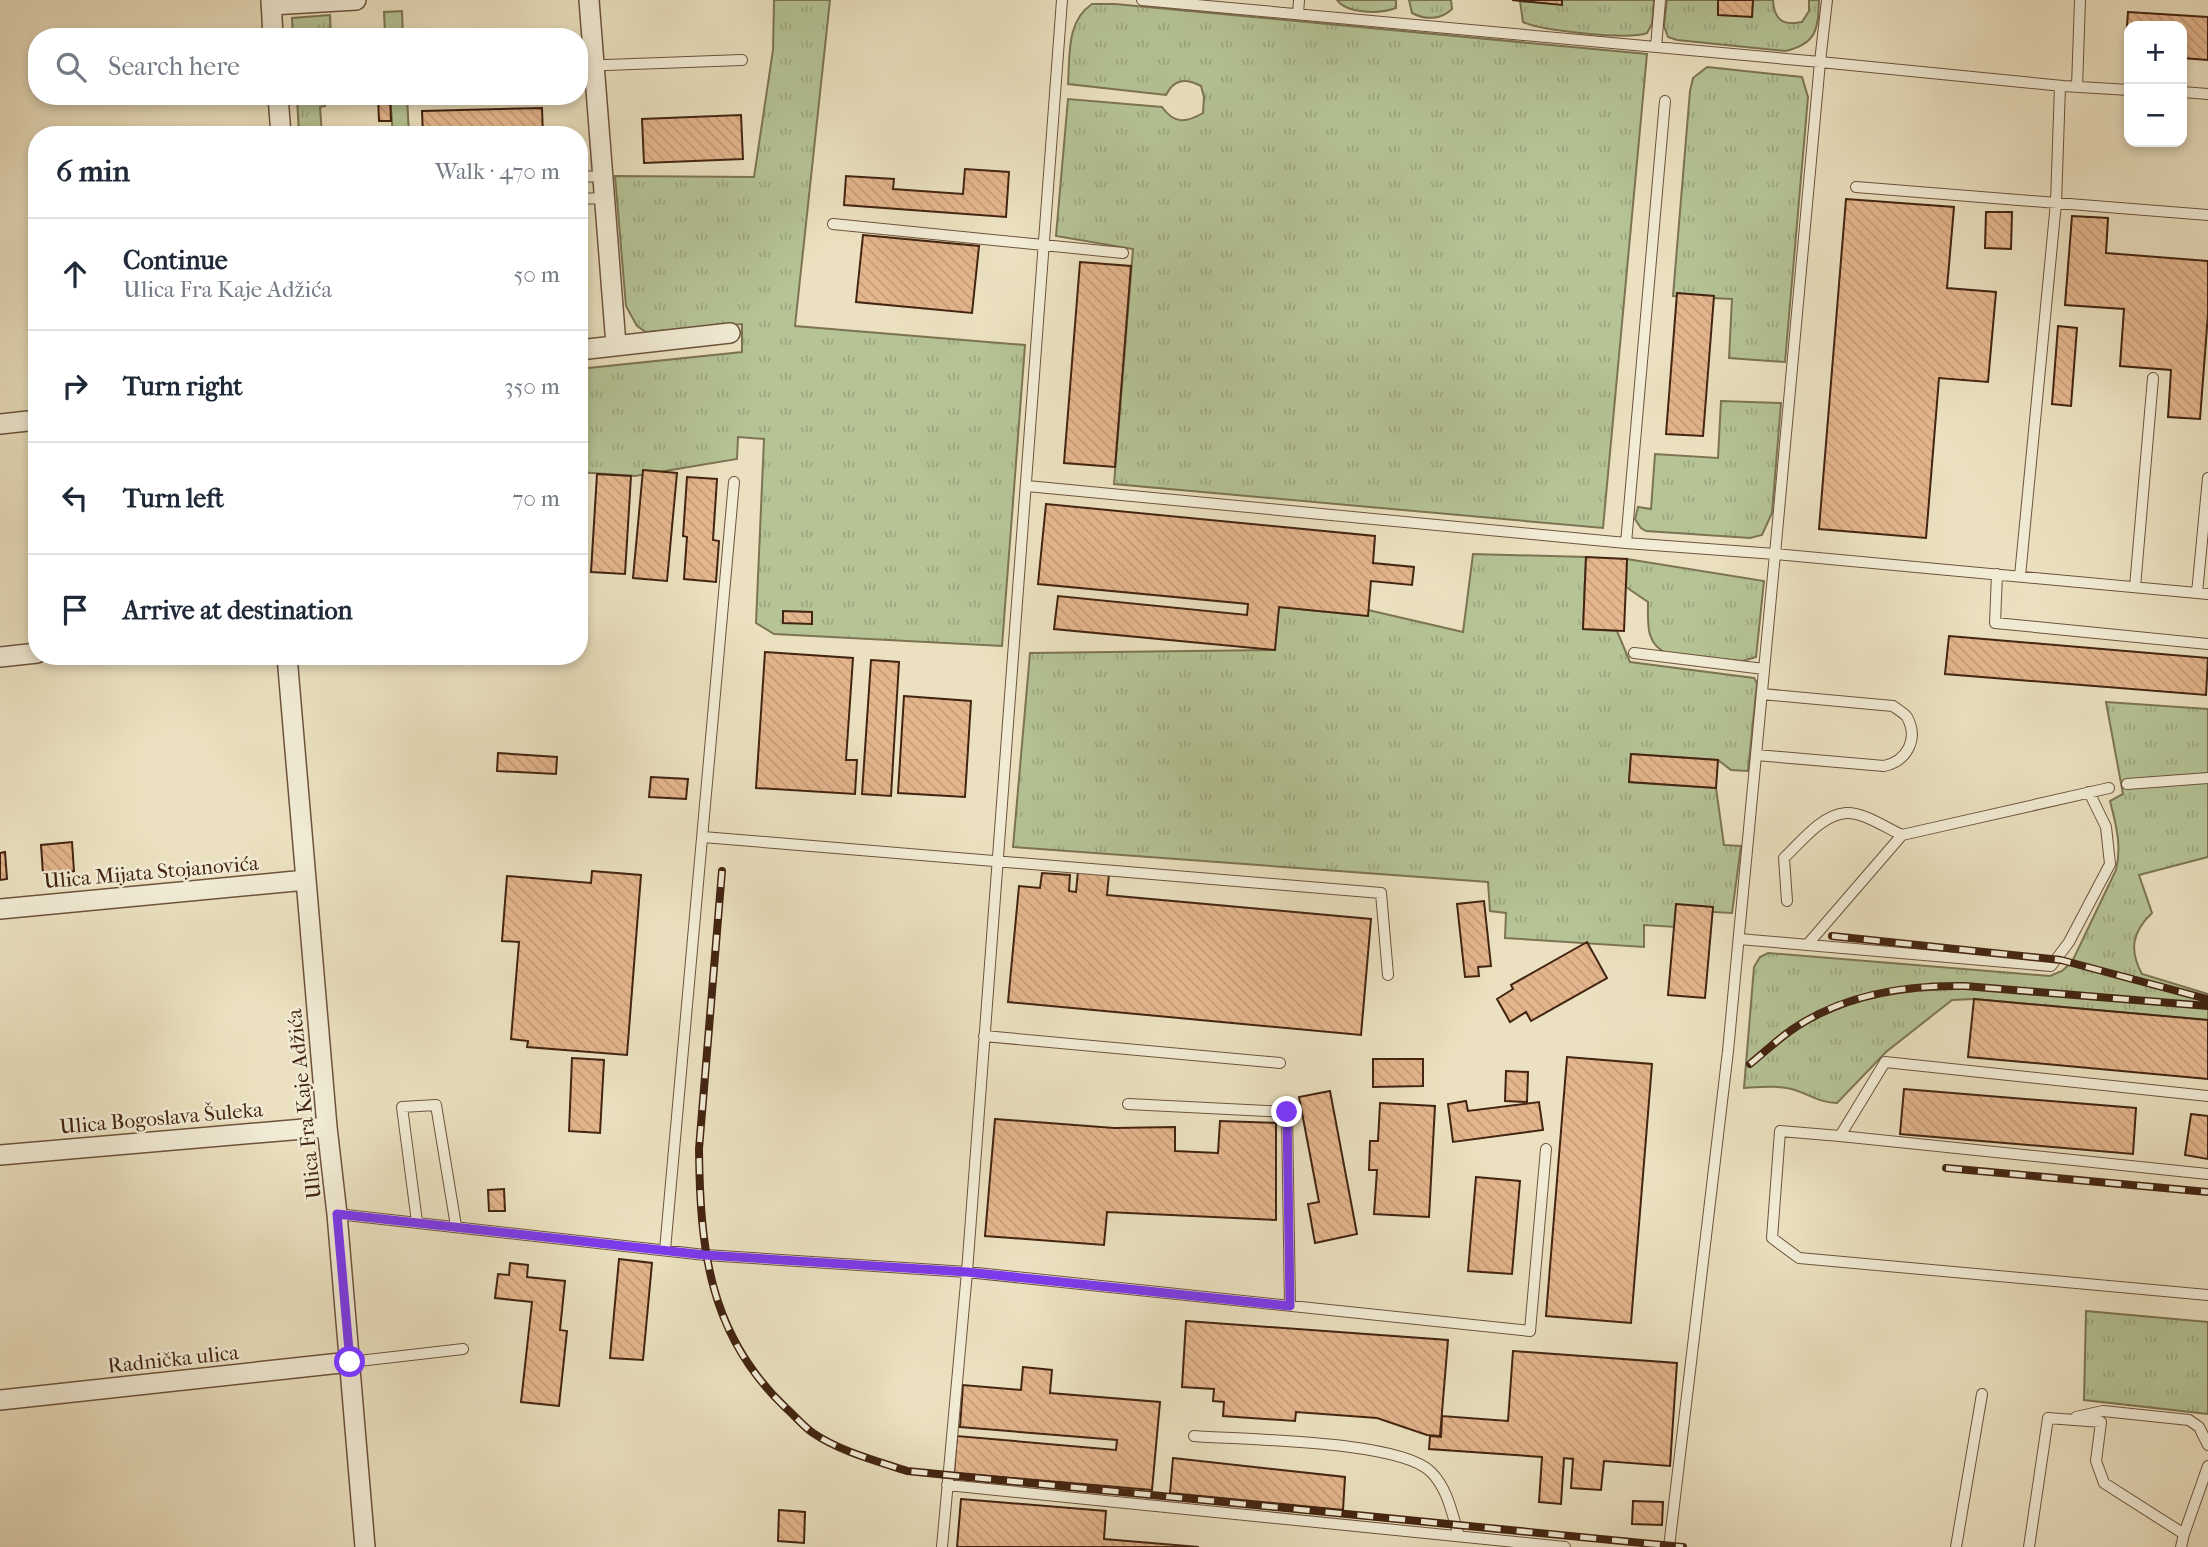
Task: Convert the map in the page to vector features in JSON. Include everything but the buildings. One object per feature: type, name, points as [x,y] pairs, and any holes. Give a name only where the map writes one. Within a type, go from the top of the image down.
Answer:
[{"type":"street","points":[[273,28],[271,2],[356,0]]},
{"type":"street","points":[[588,33],[589,0]]},
{"type":"street","points":[[588,73],[603,176],[616,345]]},
{"type":"street","points":[[279,105],[280,126]]},
{"type":"street","points":[[588,349],[730,333]]},
{"type":"street","points":[[0,424],[28,421]]},
{"type":"street","points":[[0,657],[28,654]]},
{"type":"street","name":"Ulica Fra Kaje Adžića","points":[[288,665],[365,1547]]},
{"type":"street","name":"Ulica Mijata Stojanovića","points":[[0,909],[306,880]]},
{"type":"street","name":"Ulica Bogoslava Šuleka","points":[[0,1155],[327,1127]]},
{"type":"street","name":"Radnička ulica","points":[[0,1400],[350,1362]]},
{"type":"lane","points":[[942,1547],[967,1272],[1062,0]]},
{"type":"lane","points":[[1142,0],[2060,86],[2124,90]]},
{"type":"lane","points":[[1298,14],[1299,0]]},
{"type":"lane","points":[[1656,47],[1660,0]]},
{"type":"lane","points":[[1669,1547],[1727,1065],[1827,0]]},
{"type":"lane","points":[[2077,87],[2080,0]]},
{"type":"lane","points":[[588,66],[742,60]]},
{"type":"lane","points":[[2020,576],[2056,202],[2060,86]]},
{"type":"lane","points":[[2187,92],[2208,94]]},
{"type":"lane","points":[[1626,543],[1665,101]]},
{"type":"lane","points":[[588,177],[603,176]]},
{"type":"lane","points":[[1856,187],[2208,215]]},
{"type":"lane","points":[[588,199],[604,198]]},
{"type":"lane","points":[[833,224],[1123,253]]},
{"type":"lane","points":[[2134,587],[2153,378]]},
{"type":"lane","points":[[1027,486],[2203,594],[2208,478]]},
{"type":"lane","points":[[665,1250],[734,482]]},
{"type":"lane","points":[[1997,574],[1995,623],[2208,644]]},
{"type":"lane","points":[[1634,653],[1765,669]]},
{"type":"lane","points":[[1756,755],[1884,766],[1896,764],[1909,748],[1910,730],[1906,716],[1893,706],[1762,694]]},
{"type":"lane","points":[[2127,784],[2208,778]]},
{"type":"lane","points":[[1807,946],[1902,835],[2109,788]]},
{"type":"lane","points":[[1739,939],[2051,966],[2069,942],[2110,864],[2106,827],[2089,792]]},
{"type":"lane","points":[[1787,901],[1784,858],[1826,820],[1847,813],[1866,818],[1902,835]]},
{"type":"lane","points":[[703,837],[1381,893],[1388,975]]},
{"type":"lane","points":[[984,1036],[1280,1063]]},
{"type":"lane","points":[[1840,1136],[1885,1062],[2208,1096]]},
{"type":"lane","points":[[1128,1104],[1287,1112],[1290,1306]]},
{"type":"lane","points":[[417,1222],[402,1107],[436,1105],[456,1226]]},
{"type":"lane","points":[[2208,1174],[1780,1131],[1772,1238],[1799,1258],[2208,1295]]},
{"type":"lane","points":[[337,1214],[705,1255],[967,1272],[1530,1331],[1546,1149]]},
{"type":"lane","points":[[350,1362],[463,1349]]},
{"type":"lane","points":[[1956,1547],[1982,1394]]},
{"type":"lane","points":[[2066,1420],[2103,1411],[2189,1420],[2199,1427],[2208,1445]]},
{"type":"lane","points":[[2029,1547],[2048,1418],[2101,1422],[2096,1461],[2104,1483],[2185,1534]]},
{"type":"lane","points":[[1194,1436],[1361,1447],[1406,1458],[1430,1471],[1446,1493],[1459,1536]]},
{"type":"lane","points":[[2181,1547],[2208,1466]]},
{"type":"lane","points":[[947,1485],[1565,1547]]},
{"type":"green space","points":[[774,0],[830,0],[795,326],[1025,345],[1002,646],[774,634],[756,623],[764,439],[738,437],[737,459],[635,476],[588,473],[588,368],[742,352],[742,324],[646,332],[637,326],[626,306],[615,176],[754,177],[773,50]]},
{"type":"green space","points":[[1337,0],[1396,0],[1396,8],[1364,12],[1348,8]]},
{"type":"green space","points":[[1409,0],[1451,0],[1452,9],[1438,17],[1422,17],[1412,13]]},
{"type":"green space","points":[[1562,0],[1654,0],[1652,24],[1647,33],[1623,36],[1565,31],[1523,22],[1520,1],[1562,4]]},
{"type":"green space","points":[[1667,0],[1773,0],[1778,17],[1790,23],[1802,22],[1809,11],[1809,0],[1819,0],[1818,19],[1810,39],[1785,51],[1677,40],[1668,37],[1664,26]]},
{"type":"green space","points":[[1092,4],[1647,54],[1603,528],[1114,484],[1133,249],[1056,236],[1068,99],[1162,107],[1171,117],[1186,120],[1203,113],[1204,97],[1201,86],[1185,81],[1176,83],[1166,95],[1068,84],[1074,29],[1084,11]]},
{"type":"green space","points":[[402,11],[403,28],[385,28],[384,12]]},
{"type":"green space","points":[[330,15],[331,28],[293,28],[292,18]]},
{"type":"green space","points":[[1707,67],[1802,77],[1808,97],[1785,362],[1729,358],[1732,299],[1673,296],[1690,91],[1693,78]]},
{"type":"green space","points":[[297,105],[325,105],[320,107],[321,126],[299,126]]},
{"type":"green space","points":[[391,105],[407,105],[409,126],[392,126]]},
{"type":"green space","points":[[1721,401],[1781,403],[1772,513],[1762,535],[1750,538],[1646,531],[1641,528],[1635,519],[1638,507],[1651,509],[1655,454],[1718,458]]},
{"type":"green space","points":[[1473,554],[1586,557],[1583,629],[1617,631],[1630,662],[1754,678],[1757,683],[1748,771],[1731,770],[1718,760],[1631,754],[1629,782],[1716,788],[1724,845],[1741,846],[1732,913],[1676,910],[1676,927],[1644,925],[1644,947],[1505,938],[1506,913],[1490,911],[1488,882],[1013,847],[1030,653],[1274,650],[1279,607],[1367,616],[1368,610],[1463,632]]},
{"type":"green space","points":[[1627,559],[1764,581],[1756,657],[1743,661],[1668,654],[1661,650],[1655,645],[1649,632],[1648,602],[1626,587]]},
{"type":"green space","points":[[2106,702],[2208,709],[2208,857],[2139,875],[2152,913],[2140,927],[2134,949],[2142,974],[2208,994],[2208,1020],[1974,999],[1952,1000],[1886,1052],[1837,1103],[1789,1088],[1744,1088],[1754,967],[1760,957],[1768,953],[2050,976],[2062,971],[2072,962],[2118,861],[2118,835],[2110,801],[2123,794]]},
{"type":"green space","points":[[2086,1311],[2208,1322],[2208,1414],[2084,1400]]},
{"type":"railway","points":[[722,871],[699,1149],[702,1221],[707,1256],[714,1289],[740,1351],[760,1380],[813,1433],[846,1450],[907,1471],[1683,1547]]},
{"type":"railway","points":[[1832,936],[2061,960],[2207,999]]},
{"type":"railway","points":[[1750,1064],[1784,1035],[1815,1016],[1856,999],[1921,987],[1965,986],[2208,1006]]},
{"type":"railway","points":[[1946,1168],[2208,1192]]},
{"type":"route","points":[[350,1362],[337,1214],[705,1255],[967,1272],[1290,1306],[1287,1112]]}]
